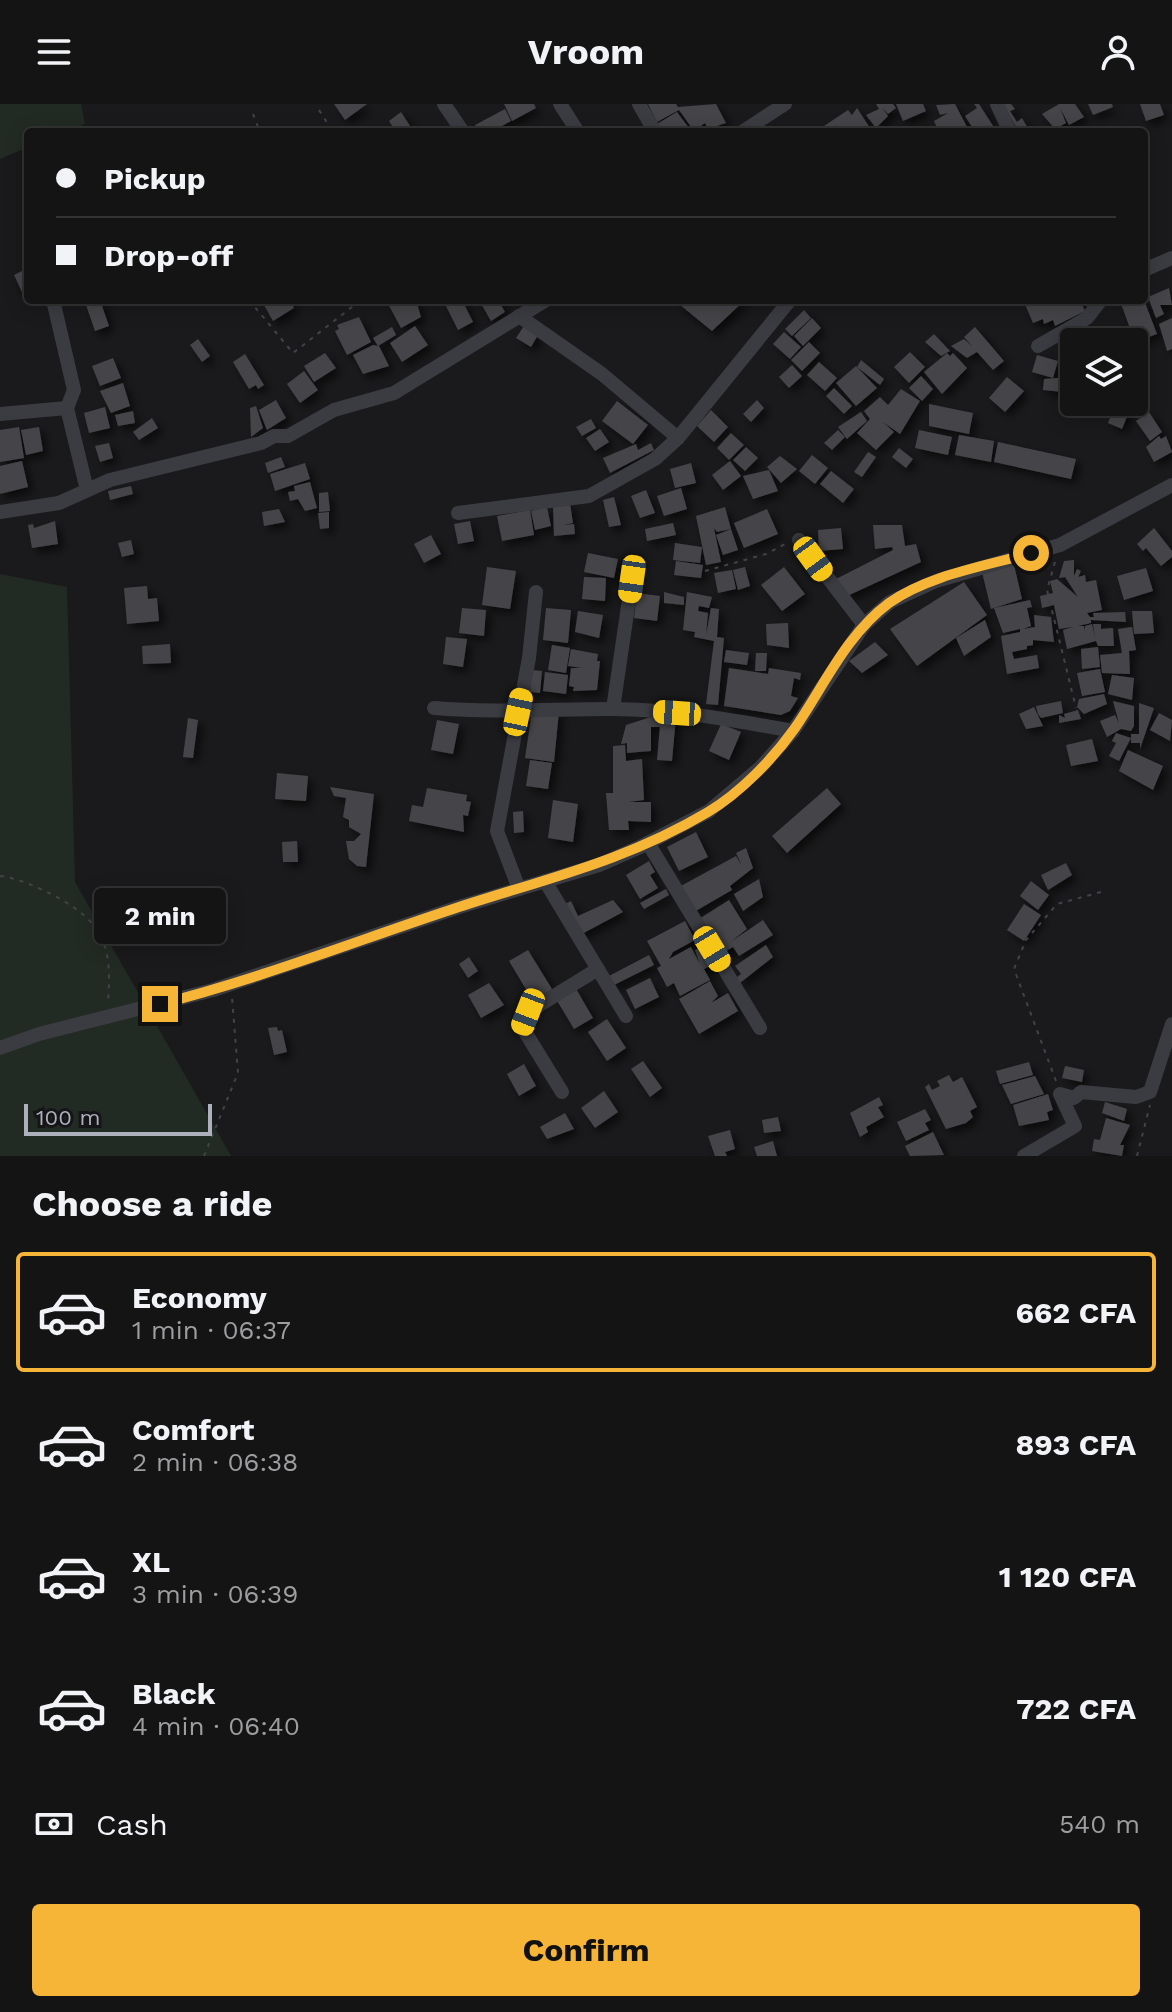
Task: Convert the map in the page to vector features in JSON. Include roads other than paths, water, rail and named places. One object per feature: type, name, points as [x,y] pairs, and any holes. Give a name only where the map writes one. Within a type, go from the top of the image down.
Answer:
[{"type":"street","points":[[444,104],[460,128]]},
{"type":"street","points":[[560,104],[575,128]]},
{"type":"street","points":[[639,104],[653,128]]},
{"type":"street","points":[[748,128],[785,104]]},
{"type":"street","points":[[997,104],[1008,128]]},
{"type":"street","points":[[1148,268],[1172,258]]},
{"type":"street","points":[[54,304],[74,390],[67,408],[87,490]]},
{"type":"street","points":[[0,512],[59,503],[110,480],[261,443],[274,436],[288,436],[334,410],[394,393],[539,304]]},
{"type":"street","points":[[458,513],[589,496],[655,459],[678,438],[787,304]]},
{"type":"street","points":[[1038,346],[1087,318],[1098,304]]},
{"type":"street","points":[[519,316],[602,374],[678,438]]},
{"type":"street","points":[[0,414],[67,408]]},
{"type":"street","points":[[0,1048],[231,984],[599,865],[648,843],[726,799],[793,731],[864,625],[890,602],[936,581],[1060,545],[1172,485]]},
{"type":"street","points":[[799,540],[864,625]]},
{"type":"street","points":[[613,709],[632,579]]},
{"type":"street","points":[[519,889],[497,831],[529,658],[536,592]]},
{"type":"street","points":[[434,708],[518,712],[613,709],[709,715],[793,731]]},
{"type":"street","points":[[648,843],[760,1028]]},
{"type":"street","points":[[545,881],[626,1016]]},
{"type":"street","points":[[562,1092],[522,1027],[528,1012],[598,969]]},
{"type":"street","points":[[1024,1156],[1075,1126],[1060,1094],[1074,1098],[1081,1092],[1136,1097],[1150,1092],[1172,1024]]}]
